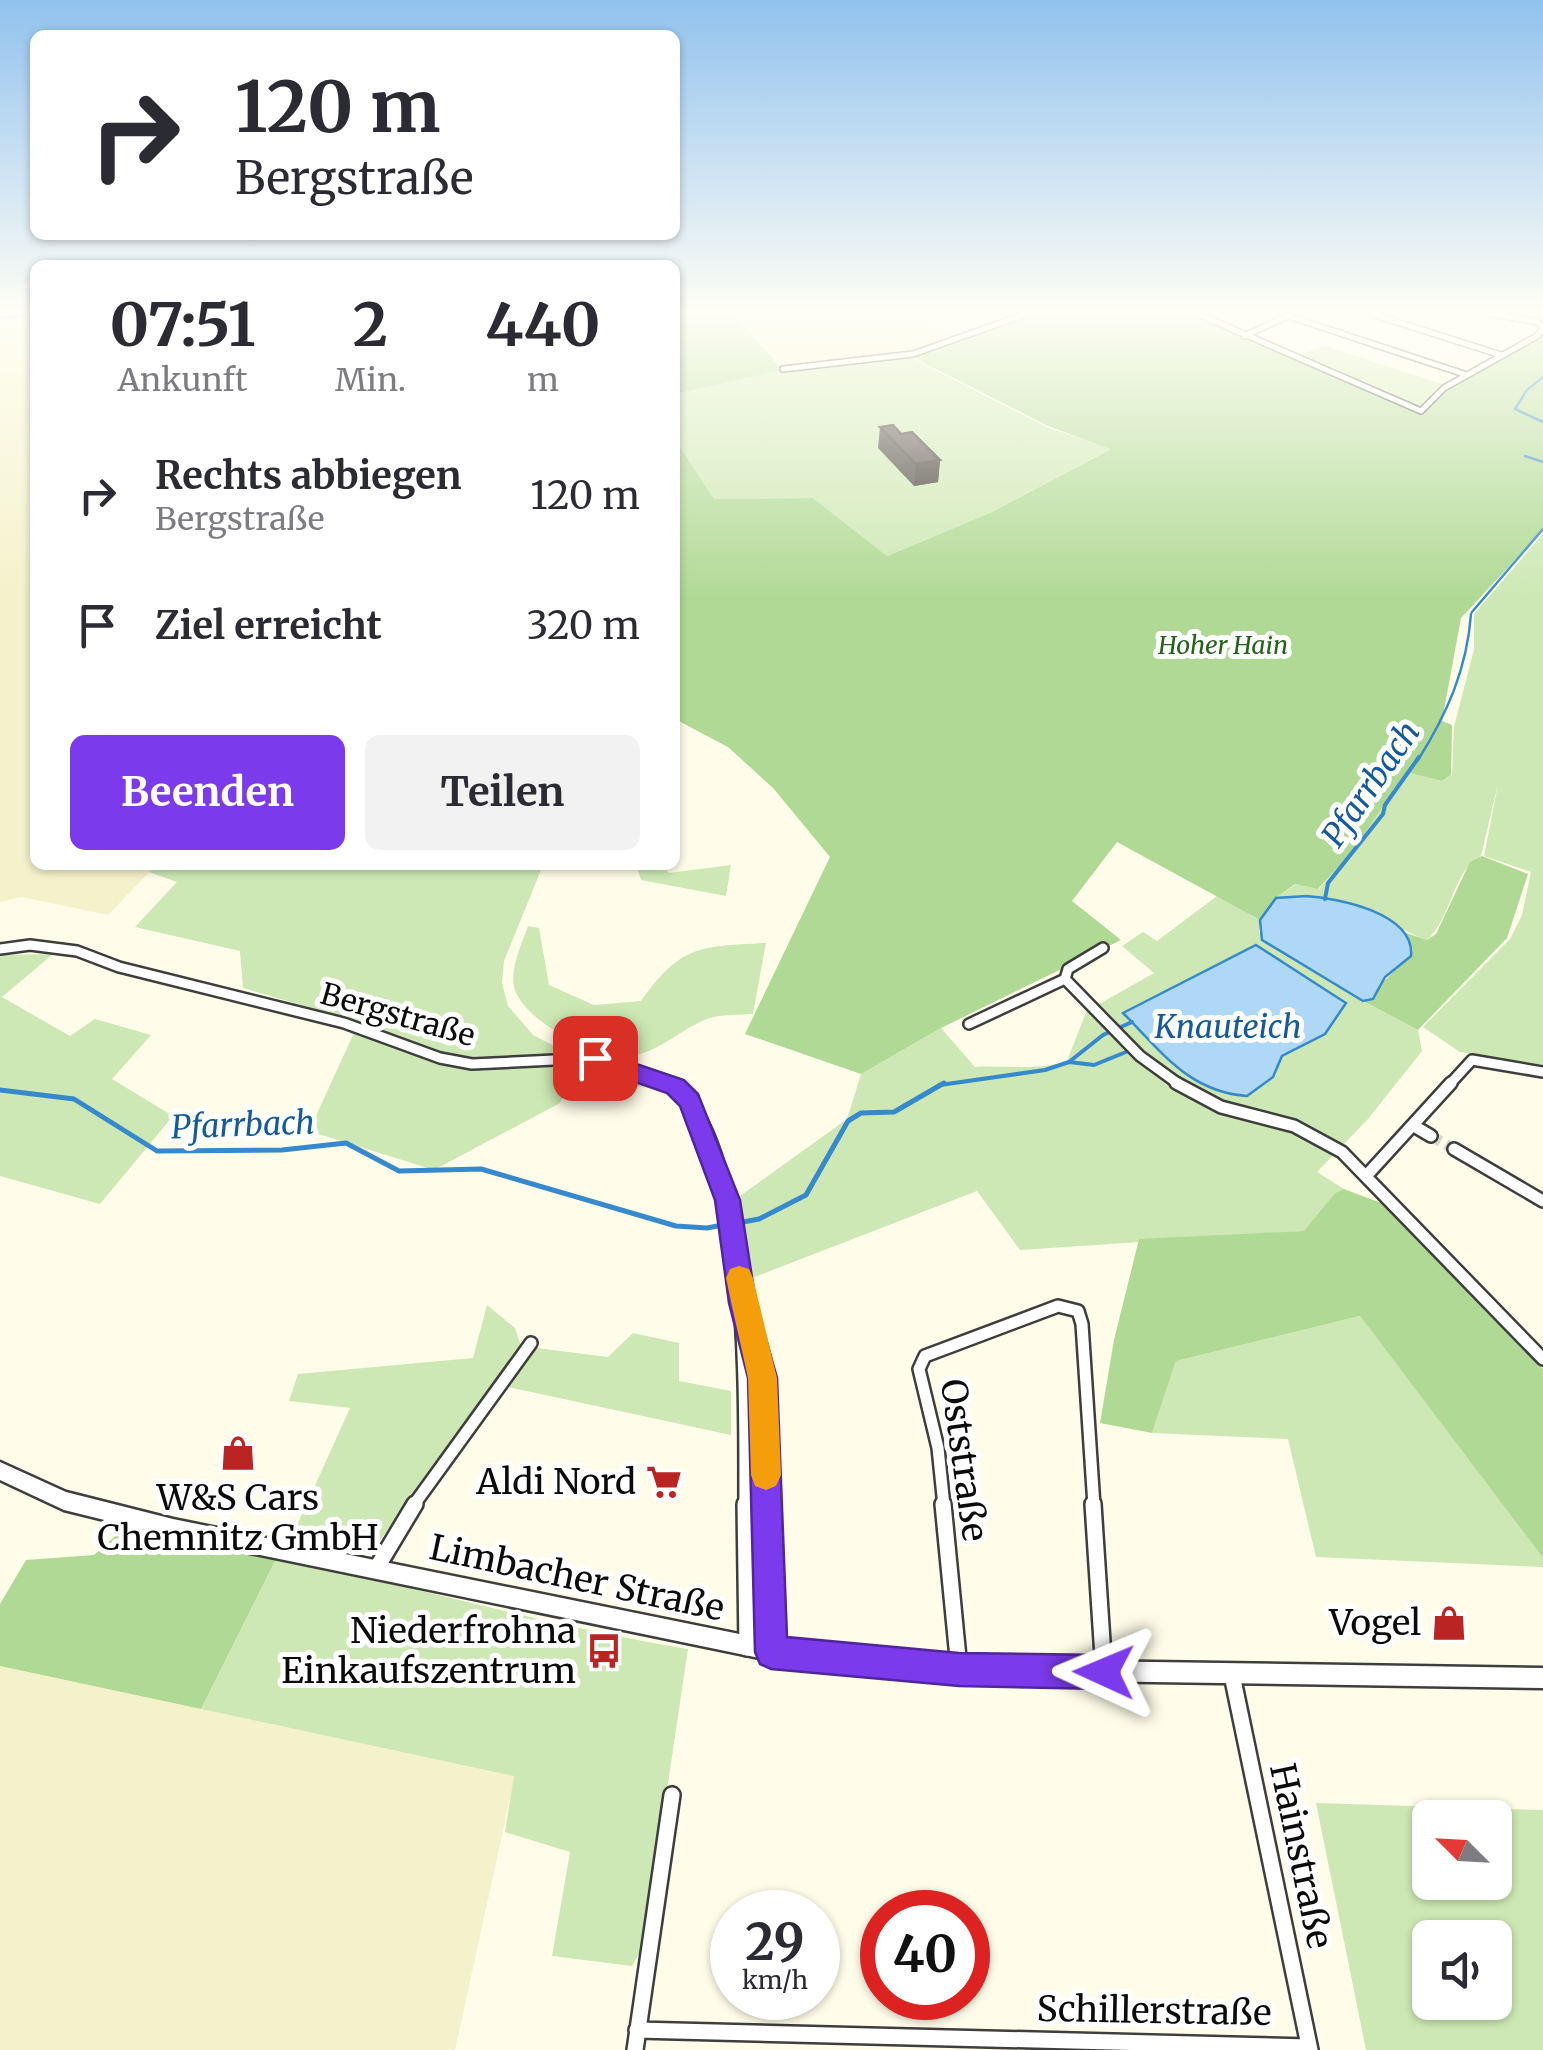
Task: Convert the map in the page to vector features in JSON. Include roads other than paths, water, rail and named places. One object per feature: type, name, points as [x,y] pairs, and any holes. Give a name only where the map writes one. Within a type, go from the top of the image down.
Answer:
[{"type":"street","name":"Bergstraße","points":[[0,949],[34,946],[95,954],[119,967],[344,1023],[440,1058],[472,1064],[595,1058],[675,1086],[690,1101],[733,1221],[742,1303],[747,1648]]},
{"type":"street","points":[[969,1024],[1064,979],[1068,969],[1103,948]]},
{"type":"street","points":[[1064,979],[1140,1056],[1193,1095],[1319,1137],[1367,1175],[1543,1359]]},
{"type":"street","points":[[1367,1175],[1472,1060],[1543,1072]]},
{"type":"street","points":[[1414,1126],[1431,1136]]},
{"type":"street","points":[[1454,1150],[1543,1201]]},
{"type":"street","name":"Bergstraße","points":[[742,1303],[763,1378],[771,1652]]},
{"type":"street","name":"Oststraße","points":[[959,1669],[938,1448],[920,1369],[924,1356],[1058,1306],[1078,1311],[1082,1324],[1104,1672]]},
{"type":"street","name":"Limbacher Straße","points":[[376,1568],[404,1519],[528,1352],[530,1343]]},
{"type":"street","name":"Limbacher Straße","points":[[0,1472],[64,1501],[268,1550],[376,1568],[771,1652],[959,1669],[1543,1678]]},
{"type":"street","name":"Hainstraße","points":[[1232,1675],[1310,2049]]},
{"type":"street","points":[[635,2050],[672,1795]]},
{"type":"street","name":"Schillerstraße","points":[[637,2030],[1310,2049]]},
{"type":"water","name":"Knauteich","points":[[1306,896],[1372,911],[1401,929],[1409,941],[1411,956],[1385,977],[1373,999],[1363,1001],[1262,940],[1260,920],[1276,898]]},
{"type":"water","name":"Knauteich","points":[[1256,945],[1346,1003],[1325,1034],[1282,1056],[1273,1077],[1247,1096],[1209,1087],[1178,1068],[1123,1013]]},
{"type":"waterway","name":"Pfarrbach","points":[[1516,410],[1543,422]]},
{"type":"waterway","points":[[1525,456],[1543,462]]},
{"type":"waterway","name":"Pfarrbach","points":[[1472,612],[1543,529]]},
{"type":"waterway","name":"Pfarrbach","points":[[1418,760],[1454,690],[1471,614]]},
{"type":"waterway","name":"Pfarrbach","points":[[1325,899],[1328,883],[1383,814],[1385,805],[1419,757]]},
{"type":"waterway","points":[[1069,1062],[1103,1035],[1132,1022]]},
{"type":"waterway","name":"Pfarrbach","points":[[1069,1062],[1094,1065],[1126,1052]]},
{"type":"waterway","name":"Pfarrbach","points":[[941,1085],[1045,1070],[1069,1062]]},
{"type":"waterway","name":"Pfarrbach","points":[[743,1222],[759,1219],[806,1195],[848,1121],[861,1113],[894,1112],[941,1085]]},
{"type":"waterway","name":"Pfarrbach","points":[[0,1090],[74,1099],[157,1151],[282,1150],[346,1143],[399,1171],[481,1169],[676,1226],[707,1228],[728,1224]]},
{"type":"tunnel","points":[[1431,1136],[1454,1149]]},
{"type":"place","name":"W&S Cars Chemnitz GmbH","points":[[238,1453]]},
{"type":"place","name":"Aldi Nord","points":[[664,1482]]},
{"type":"place","name":"Vogel","points":[[1449,1623]]},
{"type":"place","name":"Niederfrohna Einkaufszentrum","points":[[604,1651]]},
{"type":"park label","name":"Hoher Hain","points":[[1223,645]]}]
